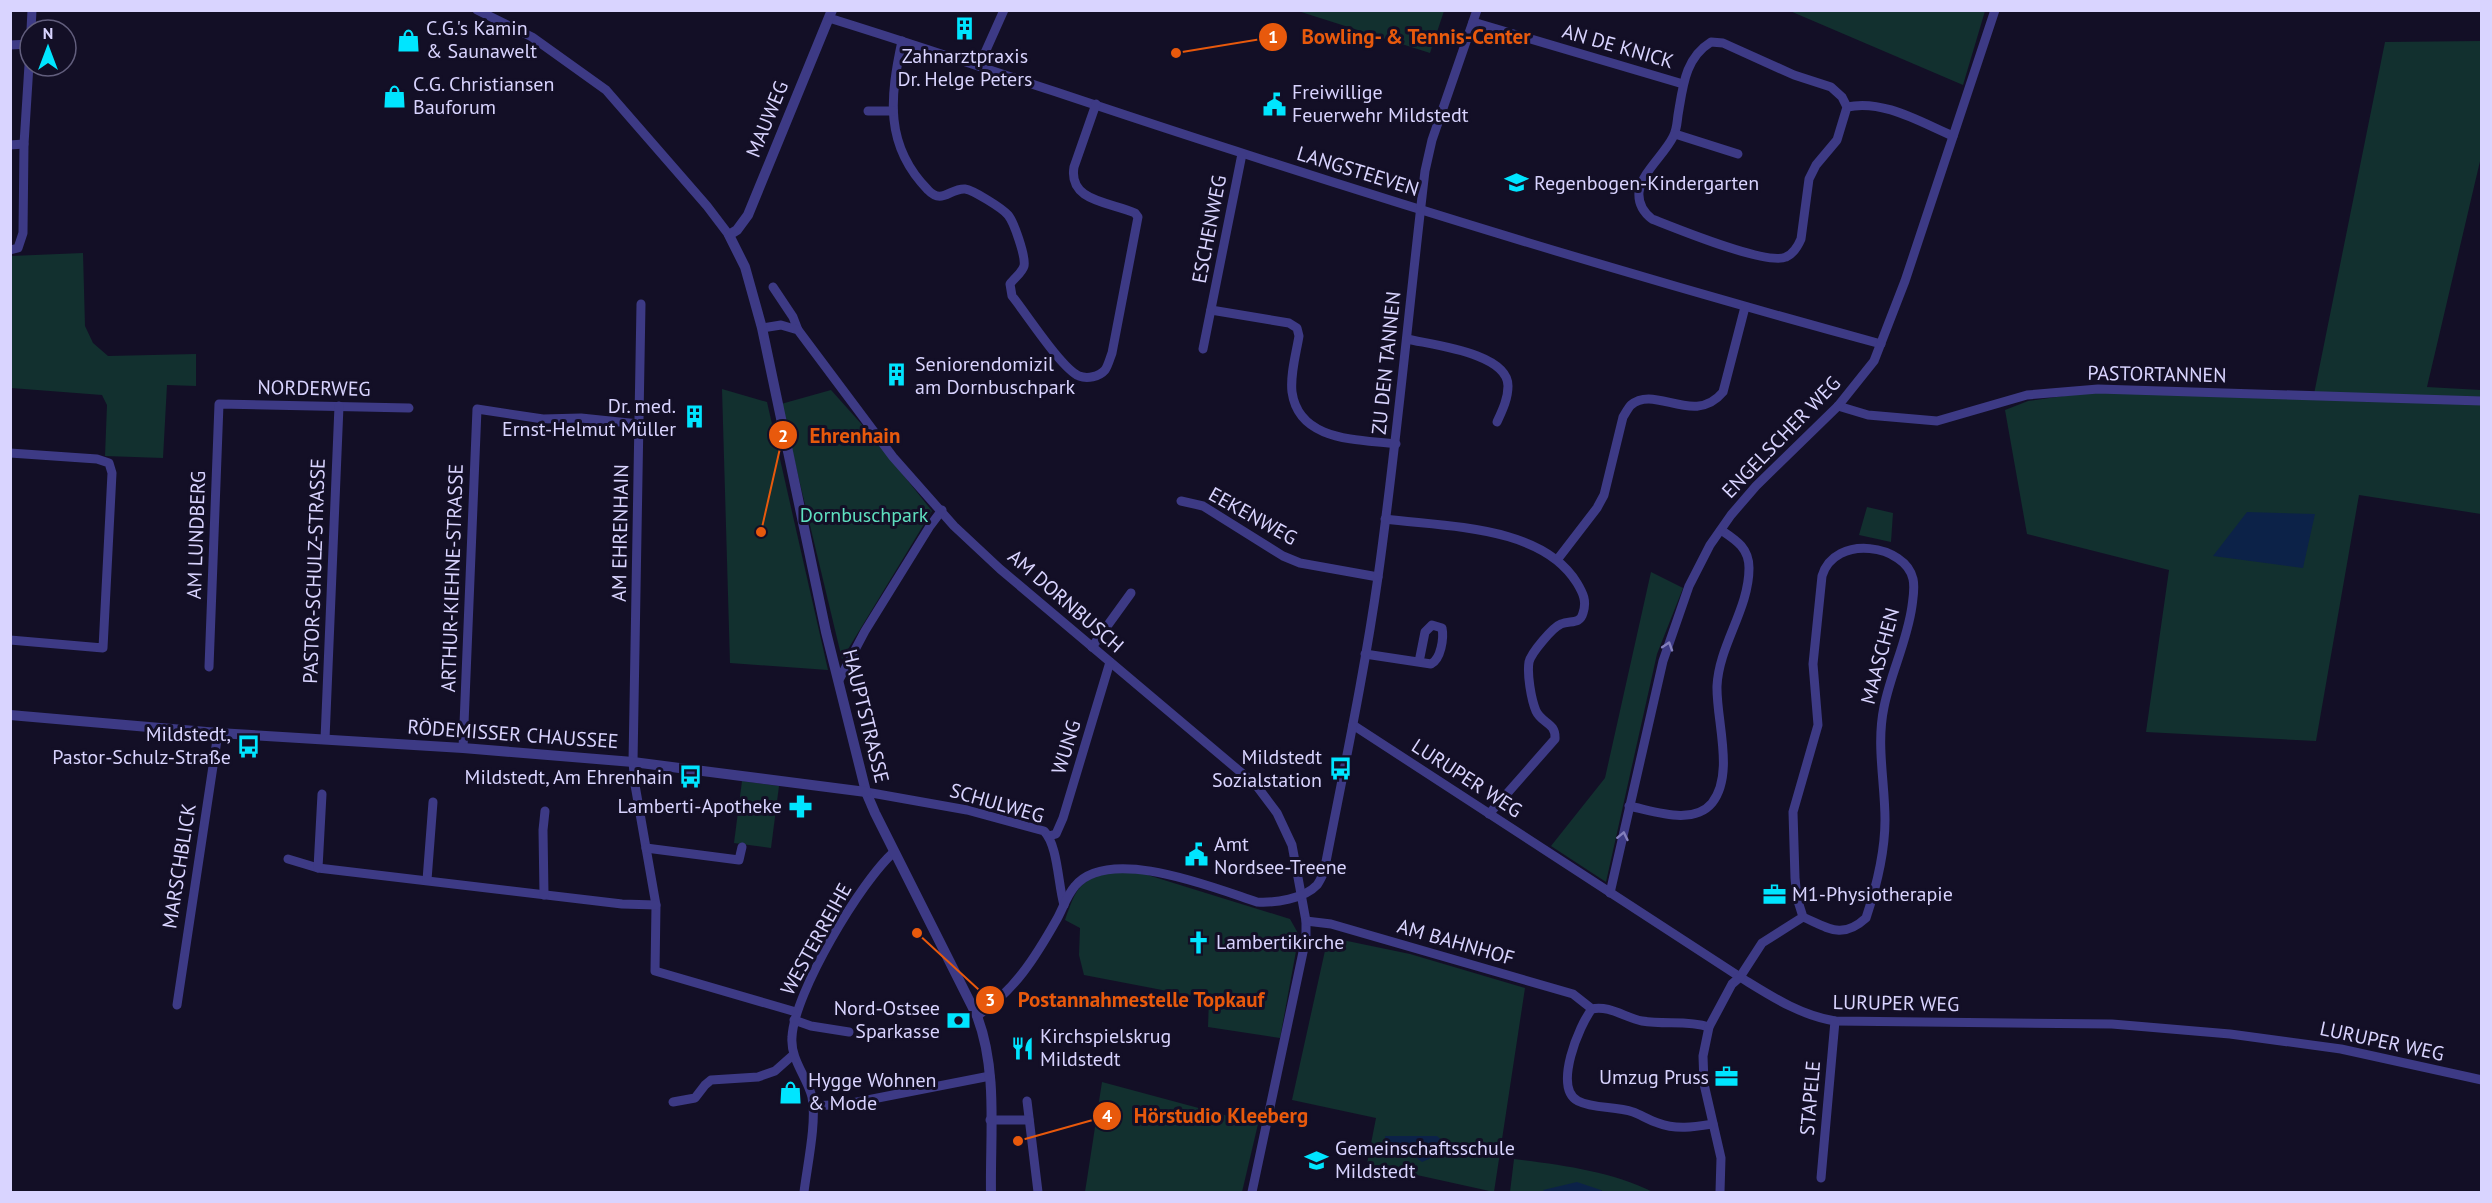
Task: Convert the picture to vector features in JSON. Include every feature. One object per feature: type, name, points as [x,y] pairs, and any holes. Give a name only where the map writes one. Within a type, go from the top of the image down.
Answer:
[{"type":"street","points":[[477,10],[532,37],[606,90],[707,206],[729,235]]},
{"type":"street","points":[[980,66],[1004,10]]},
{"type":"street","name":"ZU DEN TANNEN","points":[[1353,725],[1378,577],[1396,444],[1425,171],[1432,140],[1477,10]]},
{"type":"street","name":"ENGELSCHER WEG","points":[[1610,893],[1663,661],[1697,568],[1721,530],[1756,486],[1838,406],[1874,361],[1995,10]]},
{"type":"street","name":"MAUWEG","points":[[729,235],[737,230],[748,215],[830,14]]},
{"type":"street","name":"LANGSTEEVEN","points":[[830,14],[902,41],[1242,154],[1745,307],[1881,344]]},
{"type":"street","name":"AN DE KNICK","points":[[1473,22],[1683,84]]},
{"type":"street","points":[[902,41],[892,93],[898,144],[904,156],[928,190],[940,197],[957,190],[970,191],[1007,214],[1012,221],[1024,267],[1010,284],[1012,296],[1065,364],[1077,375],[1086,378],[1096,376],[1105,370],[1112,353],[1138,217],[1135,213],[1083,195],[1075,188],[1072,177],[1074,167],[1096,105]]},
{"type":"street","name":"AN DE KNICK","points":[[1711,42],[1723,43],[1794,75],[1831,87],[1842,97],[1847,107],[1837,140],[1816,165],[1809,179],[1801,239],[1797,248],[1787,257],[1774,260],[1736,249],[1652,219],[1642,211],[1639,189],[1646,173],[1662,156],[1675,134],[1683,84],[1690,62],[1700,49],[1711,42]]},
{"type":"street","points":[[10,250],[18,248],[22,234],[28,78]]},
{"type":"street","points":[[1847,107],[1862,104],[1879,106],[1953,136]]},
{"type":"street","points":[[868,111],[893,111]]},
{"type":"street","points":[[1675,134],[1738,154]]},
{"type":"street","points":[[10,145],[24,144]]},
{"type":"street","name":"ESCHENWEG","points":[[1203,349],[1242,154]]},
{"type":"street","name":"HAUPTSTRASSE","points":[[729,235],[745,267],[762,328],[826,632],[866,792],[985,1036],[990,1076],[991,1192]]},
{"type":"street","name":"AM DORNBUSCH","points":[[773,288],[793,317],[798,330],[893,457],[954,526],[1000,569],[1256,785],[1277,813],[1292,845],[1302,894],[1306,938],[1252,1192]]},
{"type":"street","name":"AM EHRENHAIN","points":[[641,304],[633,762],[656,905],[655,971],[795,1016]]},
{"type":"street","points":[[1557,560],[1597,508],[1604,495],[1623,417],[1630,406],[1651,400],[1697,407],[1716,402],[1723,392],[1745,307]]},
{"type":"street","name":"ESCHENWEG","points":[[1211,310],[1289,323],[1297,328],[1299,336],[1292,392],[1297,409],[1305,421],[1330,435],[1396,444]]},
{"type":"street","points":[[762,328],[780,325],[798,330]]},
{"type":"street","points":[[1407,339],[1480,356],[1495,363],[1505,374],[1508,385],[1505,405],[1497,422]]},
{"type":"street","name":"PASTORTANNEN","points":[[1838,406],[1868,415],[1937,421],[2027,395],[2098,389],[2481,401]]},
{"type":"street","name":"NORDERWEG","points":[[219,404],[409,408]]},
{"type":"street","name":"AM LUNDBERG","points":[[209,668],[219,404]]},
{"type":"street","name":"PASTOR-SCHULZ-STRASSE","points":[[325,739],[339,406]]},
{"type":"street","name":"ARTHUR-KIEHNE-STRASSE","points":[[464,748],[477,409],[543,419],[580,418],[639,424]]},
{"type":"street","points":[[10,453],[97,459],[110,463],[112,473],[103,648],[10,640]]},
{"type":"street","name":"EEKENWEG","points":[[1181,501],[1203,506],[1291,560],[1378,577]]},
{"type":"street","points":[[839,680],[865,631],[942,510]]},
{"type":"street","points":[[1385,519],[1520,539],[1535,545],[1557,560],[1572,574],[1583,592],[1585,604],[1583,616],[1578,621],[1558,625],[1529,659],[1528,670],[1536,710],[1541,718],[1552,725],[1556,731],[1555,739],[1489,814]]},
{"type":"street","points":[[1629,806],[1683,816],[1694,815],[1711,803],[1717,793],[1722,771],[1723,749],[1717,685],[1747,586],[1749,566],[1746,550],[1737,540],[1721,530]]},
{"type":"street","name":"MAASCHEN","points":[[1845,550],[1876,550],[1896,557],[1907,567],[1913,578],[1914,590],[1908,632],[1882,715],[1880,771],[1885,819],[1884,839],[1866,918],[1857,927],[1847,931],[1833,930],[1803,917],[1797,898],[1795,878],[1793,812],[1818,725],[1813,664],[1822,576],[1825,565],[1845,550]]},
{"type":"street","points":[[1092,647],[1131,593]]},
{"type":"street","points":[[1365,654],[1419,662]]},
{"type":"street","name":"WUNG","points":[[1049,836],[1056,834],[1063,818],[1110,662]]},
{"type":"street","name":"RÖDEMISSER CHAUSSEE","points":[[10,715],[218,733],[464,748],[633,762],[866,792]]},
{"type":"street","points":[[977,1016],[999,1001],[1017,981],[1034,958],[1074,887],[1085,877],[1110,869],[1131,868],[1153,871],[1257,902],[1281,901],[1302,894],[1317,885],[1324,872],[1353,725]]},
{"type":"street","name":"LURUPER WEG","points":[[1353,725],[1740,977],[1795,1011],[1813,1018],[1835,1021],[2153,1026],[2341,1049],[2481,1080]]},
{"type":"street","name":"MARSCHBLICK","points":[[177,1005],[218,733]]},
{"type":"street","name":"SCHULWEG","points":[[866,792],[968,810],[1044,831],[1049,836],[1064,905]]},
{"type":"street","points":[[318,868],[322,794]]},
{"type":"street","points":[[427,880],[433,802]]},
{"type":"street","points":[[544,895],[545,811]]},
{"type":"street","points":[[646,848],[739,860],[742,847]]},
{"type":"street","name":"WESTERREIHE","points":[[804,1192],[813,1106],[803,1073],[794,1055],[791,1040],[795,1016],[824,955],[855,903],[884,861],[894,852]]},
{"type":"street","points":[[288,859],[318,868],[622,904],[656,905]]},
{"type":"street","points":[[1720,1192],[1721,1158],[1704,1084],[1703,1056],[1709,1027],[1732,984],[1740,977],[1762,943],[1797,923],[1803,917]]},
{"type":"street","name":"AM BAHNHOF","points":[[1306,921],[1331,924],[1573,994],[1592,1009]]},
{"type":"street","points":[[1709,1027],[1689,1022],[1640,1021],[1608,1009],[1592,1009],[1586,1017],[1568,1068],[1567,1086],[1572,1097],[1590,1105],[1633,1112],[1659,1123],[1676,1127],[1713,1124]]},
{"type":"street","points":[[795,1016],[811,1026],[849,1032]]},
{"type":"street","name":"STAPELE","points":[[1821,1178],[1835,1021]]},
{"type":"street","points":[[673,1102],[695,1098],[705,1084],[711,1080],[758,1077],[776,1071],[794,1055]]},
{"type":"street","points":[[813,1106],[847,1104],[990,1076]]},
{"type":"street","points":[[1028,1101],[1038,1192]]},
{"type":"street","points":[[990,1120],[1029,1120]]},
{"type":"green space","points":[[1985,10],[1963,85],[1790,11]]},
{"type":"green space","points":[[1298,11],[1444,11],[1430,53]]},
{"type":"green space","points":[[2481,41],[2481,157],[2427,387],[2481,390],[2481,514],[2359,495],[2316,741],[2146,732],[2169,570],[2027,534],[2005,410],[2028,401],[2092,392],[2313,399],[2385,42]]},
{"type":"green space","points":[[83,253],[85,326],[93,343],[108,356],[196,354],[196,386],[167,385],[163,458],[105,456],[107,405],[102,395],[11,388],[11,256]]},
{"type":"green space","points":[[722,389],[767,402],[828,670],[730,663]]},
{"type":"green space","name":"Dornbuschpark","points":[[831,390],[873,437],[932,511],[842,659],[781,404]]},
{"type":"green space","points":[[1867,507],[1893,513],[1891,542],[1859,535]]},
{"type":"green space","points":[[1651,572],[1683,588],[1657,654],[1606,882],[1551,846],[1605,778]]},
{"type":"green space","points":[[742,781],[779,786],[771,848],[734,843]]},
{"type":"green space","points":[[1113,871],[1138,872],[1290,919],[1299,935],[1280,1038],[1208,1027],[1209,999],[1084,975],[1079,955],[1080,928],[1065,920],[1080,887],[1092,878]]},
{"type":"green space","points":[[1328,937],[1410,954],[1525,988],[1494,1192],[1367,1164],[1376,1118],[1292,1100]]},
{"type":"green space","points":[[1102,1082],[1258,1124],[1242,1192],[1085,1192]]},
{"type":"green space","points":[[1514,1159],[1603,1174],[1653,1192],[1603,1192],[1601,1190],[1510,1192]]},
{"type":"water","points":[[2247,512],[2315,514],[2303,568],[2213,556]]},
{"type":"water","points":[[1385,1136],[1437,1136],[1448,1146],[1438,1155],[1422,1162],[1410,1153],[1388,1157]]},
{"type":"water","points":[[1577,1182],[1603,1192],[1545,1192],[1543,1190]]},
{"type":"place","name":"Zahnarztpraxis Dr. Helge Peters","points":[[965,29]]},
{"type":"place","name":"C.G.'s Kamin & Saunawelt","points":[[408,40]]},
{"type":"place","name":"Bowling- & Tennis-Center","points":[[1176,53]]},
{"type":"place","name":"C.G. Christiansen Bauforum","points":[[395,96]]},
{"type":"place","name":"Freiwillige Feuerwehr Mildstedt","points":[[1274,104]]},
{"type":"place","name":"Regenbogen-Kindergarten","points":[[1516,183]]},
{"type":"place","name":"Seniorendomizil am Dornbuschpark","points":[[897,375]]},
{"type":"place","name":"Dr. med. Ernst-Helmut Müller","points":[[694,417]]},
{"type":"place","name":"Ehrenhain","points":[[761,532]]},
{"type":"place","name":"Mildstedt, Pastor-Schulz-Straße","points":[[249,746]]},
{"type":"place","name":"Mildstedt Sozialstation","points":[[1340,769]]},
{"type":"place","name":"Mildstedt, Am Ehrenhain","points":[[691,777]]},
{"type":"place","name":"Lamberti-Apotheke","points":[[800,806]]},
{"type":"place","name":"Amt Nordsee-Treene","points":[[1196,855]]},
{"type":"place","name":"M1-Physiotherapie","points":[[1774,894]]},
{"type":"place","name":"Postannahmestelle Topkauf","points":[[917,933]]},
{"type":"place","name":"Lambertikirche","points":[[1198,942]]},
{"type":"place","name":"Nord-Ostsee Sparkasse","points":[[958,1020]]},
{"type":"place","name":"Kirchspielskrug Mildstedt","points":[[1022,1048]]},
{"type":"place","name":"Umzug Pruss","points":[[1727,1077]]},
{"type":"place","name":"Hygge Wohnen & Mode","points":[[790,1092]]},
{"type":"place","name":"Hörstudio Kleeberg","points":[[1018,1141]]},
{"type":"place","name":"Gemeinschaftsschule Mildstedt","points":[[1317,1160]]}]
